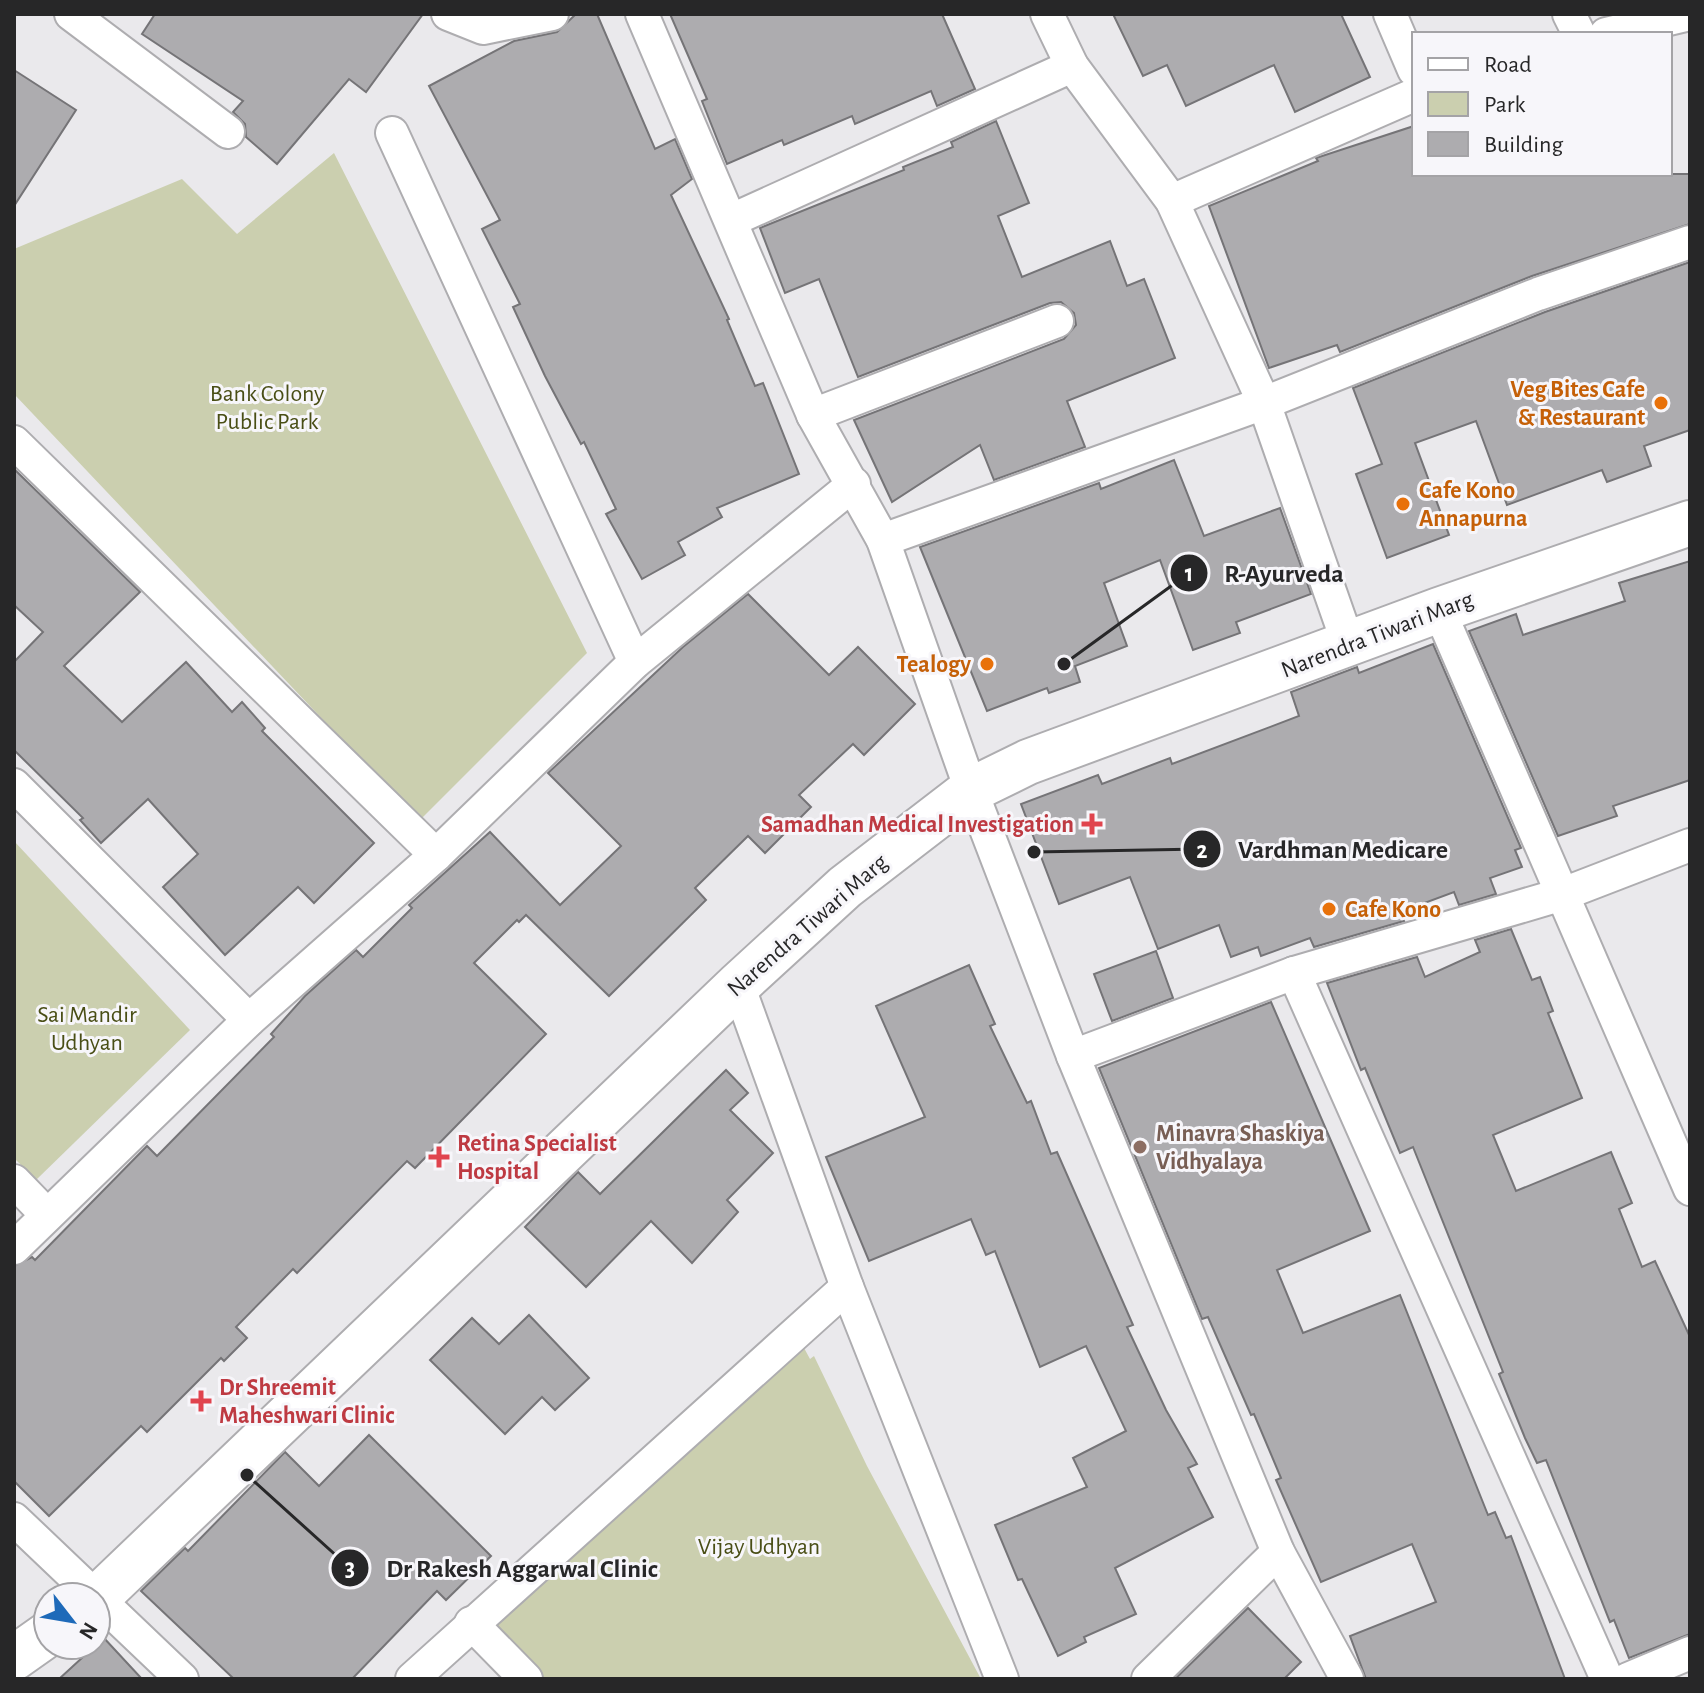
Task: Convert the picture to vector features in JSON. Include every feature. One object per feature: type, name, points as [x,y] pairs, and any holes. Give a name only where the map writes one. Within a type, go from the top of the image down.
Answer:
[{"type":"street","points":[[71,14],[228,132]]},
{"type":"street","points":[[448,14],[483,28],[552,14]]},
{"type":"street","points":[[642,14],[813,415],[883,540],[971,790],[1073,1056],[1278,1552],[1347,1679]]},
{"type":"street","points":[[1047,14],[1072,66],[1172,201],[1264,403],[1349,646]]},
{"type":"street","points":[[1390,14],[1412,65]]},
{"type":"street","points":[[1569,14],[1578,32]]},
{"type":"street","points":[[1614,32],[1690,14]]},
{"type":"street","points":[[732,220],[1072,66]]},
{"type":"street","points":[[1172,201],[1412,96]]},
{"type":"street","points":[[392,133],[635,662]]},
{"type":"street","points":[[883,540],[1264,403],[1538,294],[1690,242]]},
{"type":"street","points":[[813,415],[1057,321]]},
{"type":"street","points":[[14,442],[436,855]]},
{"type":"street","points":[[14,1248],[249,1020],[436,855],[635,662],[854,484]]},
{"type":"street","name":"Narendra Tiwari Marg","points":[[112,1585],[738,985],[845,887],[971,790],[1028,762],[1349,646],[1439,610],[1690,523]]},
{"type":"street","points":[[1439,610],[1690,1189]]},
{"type":"street","points":[[14,785],[249,1020]]},
{"type":"street","points":[[1073,1056],[1294,973],[1563,894],[1690,845]]},
{"type":"street","points":[[1294,973],[1607,1679]]},
{"type":"street","points":[[738,985],[847,1287],[1002,1679]]},
{"type":"street","points":[[14,1181],[47,1215]]},
{"type":"street","points":[[412,1679],[847,1287]]},
{"type":"street","points":[[14,1519],[80,1581]]},
{"type":"street","points":[[1148,1679],[1278,1552]]},
{"type":"street","points":[[112,1612],[182,1679]]},
{"type":"street","points":[[471,1623],[526,1679]]},
{"type":"street","points":[[14,1658],[32,1645]]},
{"type":"street","points":[[1628,1679],[1690,1653]]},
{"type":"green space","name":"Bank Colony Public Park","points":[[334,153],[587,653],[419,821],[14,394],[14,249],[182,179],[237,234]]},
{"type":"green space","name":"Sai Mandir Udhyan","points":[[14,841],[190,1030],[36,1180],[14,1158]]},
{"type":"green space","name":"Vijay Udhyan","points":[[797,1335],[810,1359],[814,1356],[867,1466],[981,1679],[525,1679],[471,1623]]},
{"type":"building","points":[[155,14],[423,14],[366,92],[349,79],[277,164],[246,137],[245,124],[233,112],[243,101],[142,34]]},
{"type":"building","points":[[576,14],[597,14],[655,149],[675,139],[692,179],[671,195],[729,319],[755,386],[763,383],[799,474],[717,508],[722,517],[678,542],[685,555],[642,579],[606,514],[616,509],[584,442],[581,444],[545,376],[513,307],[520,304],[482,229],[500,220],[429,86],[514,41],[557,32]]},
{"type":"building","points":[[670,14],[942,14],[975,89],[937,106],[931,91],[855,124],[852,116],[784,145],[782,140],[727,164],[702,101],[707,99]]},
{"type":"building","points":[[1113,14],[1341,14],[1370,77],[1295,112],[1274,65],[1186,106],[1167,65],[1143,76]]},
{"type":"building","points":[[14,70],[76,110],[14,206]]},
{"type":"building","points":[[996,121],[1029,203],[998,216],[1022,277],[1110,241],[1127,286],[1144,279],[1175,358],[1067,401],[1085,447],[994,480],[980,445],[892,502],[854,420],[1064,339],[1076,325],[1074,313],[1061,302],[1050,303],[858,377],[819,279],[785,293],[760,228],[904,170],[903,167],[953,147],[951,142]]},
{"type":"building","points":[[1412,127],[1412,176],[1690,174],[1690,224],[1532,276],[1340,352],[1337,345],[1269,368],[1209,206],[1318,161],[1316,158]]},
{"type":"building","points":[[1690,262],[1690,430],[1644,446],[1651,466],[1607,482],[1602,470],[1507,505],[1476,421],[1415,443],[1449,535],[1387,558],[1356,474],[1382,464],[1353,388],[1545,312]]},
{"type":"building","points":[[1174,460],[1204,536],[1280,508],[1311,594],[1236,622],[1240,633],[1193,650],[1160,560],[1104,583],[1127,646],[1075,666],[1080,682],[1049,693],[1047,688],[987,711],[920,547],[1099,483],[1101,489]]},
{"type":"building","points":[[14,469],[140,592],[64,666],[122,722],[186,662],[232,712],[242,702],[265,728],[262,731],[374,843],[314,903],[298,887],[225,955],[163,887],[198,854],[148,799],[101,843],[80,820],[83,818],[14,750],[14,662],[43,632],[14,605]]},
{"type":"building","points":[[1690,561],[1690,780],[1613,806],[1617,816],[1558,836],[1469,631],[1516,614],[1523,635],[1625,601],[1619,583]]},
{"type":"building","points":[[748,594],[829,675],[858,647],[915,704],[864,755],[853,744],[799,795],[811,807],[765,853],[748,836],[695,888],[706,900],[609,996],[526,915],[519,922],[517,920],[474,963],[546,1034],[415,1168],[407,1161],[297,1273],[293,1269],[236,1327],[247,1338],[224,1361],[221,1358],[147,1432],[141,1426],[49,1516],[14,1481],[14,1266],[32,1257],[35,1260],[147,1146],[157,1156],[274,1037],[271,1034],[305,996],[356,950],[363,957],[412,908],[409,905],[490,832],[560,905],[621,846],[548,773],[683,647]]},
{"type":"building","points":[[1433,644],[1521,848],[1515,850],[1522,867],[1490,878],[1496,894],[1459,905],[1454,892],[1400,912],[1404,921],[1314,947],[1310,938],[1261,956],[1258,947],[1231,957],[1219,925],[1158,949],[1130,877],[1059,904],[1021,804],[1098,775],[1102,784],[1170,758],[1172,764],[1299,716],[1291,692],[1357,667],[1359,673]]},
{"type":"building","points":[[1511,929],[1532,980],[1540,977],[1553,1011],[1548,1013],[1582,1098],[1493,1135],[1516,1191],[1611,1152],[1632,1203],[1619,1209],[1642,1267],[1655,1261],[1690,1337],[1690,1634],[1629,1658],[1614,1620],[1610,1622],[1546,1460],[1537,1463],[1525,1438],[1499,1374],[1503,1372],[1413,1147],[1400,1153],[1365,1068],[1361,1070],[1327,983],[1417,957],[1425,977],[1480,952],[1475,940]]},
{"type":"building","points":[[1156,951],[1173,998],[1112,1021],[1094,974]]},
{"type":"building","points":[[969,965],[995,1024],[990,1026],[1027,1103],[1031,1101],[1051,1154],[1057,1152],[1133,1325],[1127,1327],[1166,1410],[1197,1464],[1188,1468],[1213,1517],[1115,1568],[1136,1614],[1084,1637],[1086,1642],[1058,1656],[1022,1579],[1018,1580],[995,1525],[1087,1487],[1073,1458],[1126,1431],[1086,1346],[1040,1367],[995,1251],[986,1255],[971,1219],[869,1261],[826,1157],[925,1117],[876,1006]]},
{"type":"building","points":[[1271,1002],[1370,1231],[1277,1270],[1303,1333],[1400,1295],[1488,1515],[1495,1512],[1506,1538],[1511,1536],[1565,1679],[1366,1679],[1350,1636],[1436,1602],[1412,1544],[1321,1582],[1276,1480],[1281,1478],[1254,1414],[1251,1415],[1208,1317],[1202,1319],[1099,1068]]},
{"type":"building","points":[[726,1070],[748,1093],[730,1110],[773,1153],[727,1200],[738,1212],[692,1263],[651,1221],[586,1287],[525,1227],[578,1172],[600,1194]]},
{"type":"building","points":[[529,1315],[589,1378],[555,1410],[542,1397],[505,1434],[430,1360],[472,1318],[499,1344]]},
{"type":"building","points":[[369,1435],[491,1556],[446,1600],[437,1591],[352,1679],[234,1679],[141,1591],[185,1548],[188,1551],[285,1452],[319,1486]]},
{"type":"building","points":[[1248,1608],[1301,1662],[1284,1679],[1175,1679]]},
{"type":"building","points":[[112,1647],[142,1679],[59,1679],[79,1661],[112,1661]]},
{"type":"place","name":"Veg Bites Cafe & Restaurant","points":[[1661,403]]},
{"type":"place","name":"Cafe Kono Annapurna","points":[[1403,504]]},
{"type":"place","name":"Tealogy","points":[[987,664]]},
{"type":"place","name":"R-Ayurveda","points":[[1064,664]]},
{"type":"place","name":"Samadhan Medical Investigation","points":[[1092,824]]},
{"type":"place","name":"Vardhman Medicare","points":[[1034,852]]},
{"type":"place","name":"Cafe Kono","points":[[1329,909]]},
{"type":"place","name":"Minavra Shaskiya Vidhyalaya","points":[[1140,1147]]},
{"type":"place","name":"Retina Specialist Hospital","points":[[439,1157]]},
{"type":"place","name":"Dr Shreemit Maheshwari Clinic","points":[[201,1401]]},
{"type":"place","name":"Dr Rakesh Aggarwal Clinic","points":[[247,1475]]}]
